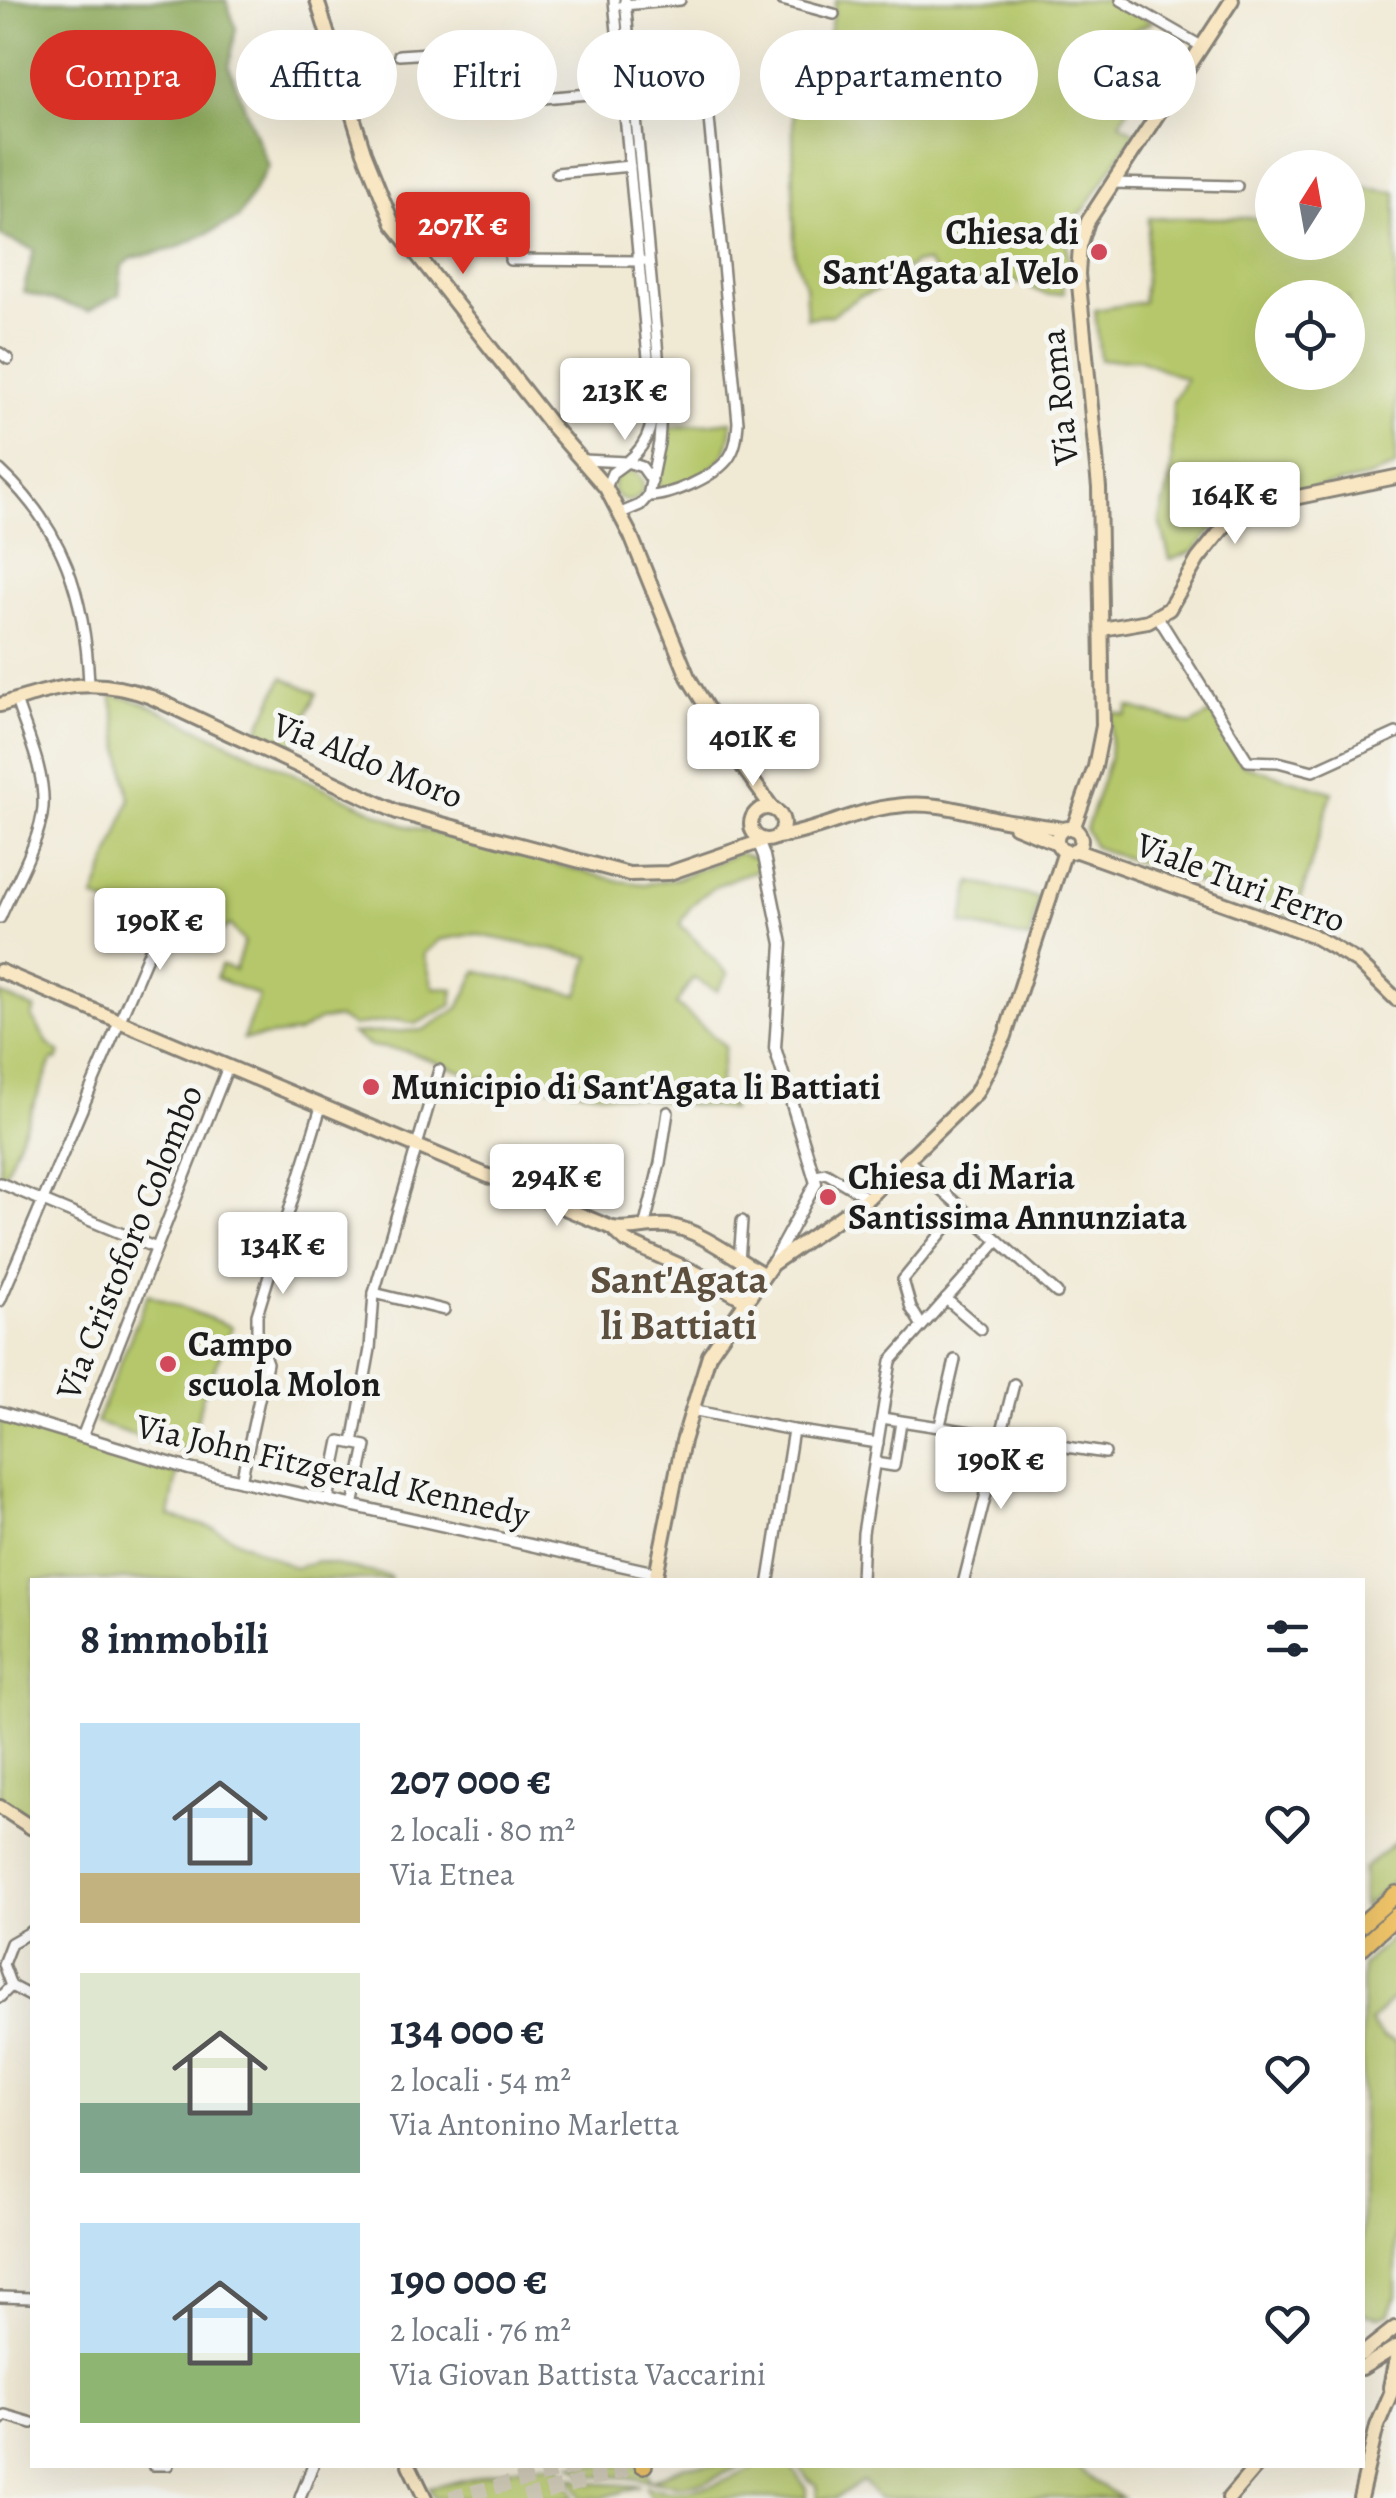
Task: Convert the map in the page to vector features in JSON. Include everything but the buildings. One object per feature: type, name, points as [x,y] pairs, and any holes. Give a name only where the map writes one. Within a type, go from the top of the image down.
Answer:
[{"type":"highway","points":[[1365,1921],[1396,1894]]},
{"type":"highway","points":[[1365,1944],[1396,1916]]},
{"type":"main road","points":[[316,0],[364,152],[393,224],[606,488],[631,536],[688,677],[743,767],[778,814],[782,829],[760,832],[720,854]]},
{"type":"main road","name":"Via Roma","points":[[767,1270],[868,1198],[910,1160],[962,1109],[989,1072],[1006,1036],[1100,743],[1098,488],[1078,261],[1088,220],[1232,0]]},
{"type":"main road","points":[[1102,629],[1158,617],[1175,601],[1198,559],[1233,517],[1264,504],[1396,477]]},
{"type":"main road","name":"Via Aldo Moro","points":[[0,705],[53,689],[90,683],[116,685],[151,697],[364,797],[425,821],[630,874],[668,874],[737,848],[760,832]]},
{"type":"main road","points":[[743,767],[760,832]]},
{"type":"main road","name":"Viale Turi Ferro","points":[[760,832],[814,828],[890,806],[921,803],[994,818],[1069,840],[1108,862],[1312,935],[1358,962],[1396,999]]},
{"type":"main road","points":[[760,832],[763,808],[802,827],[814,828]]},
{"type":"main road","points":[[0,971],[612,1228],[633,1245],[701,1274],[745,1300]]},
{"type":"main road","points":[[612,1228],[682,1228],[739,1261],[767,1270],[709,1355],[691,1410],[655,1576]]},
{"type":"main road","points":[[633,1245],[642,1228]]},
{"type":"main road","points":[[0,1807],[30,1827]]},
{"type":"main road","points":[[1360,2498],[1387,2399],[1395,2327]]},
{"type":"main road","points":[[1365,2352],[1395,2327]]},
{"type":"main road","points":[[1365,2367],[1391,2360]]},
{"type":"main road","points":[[1387,2399],[1396,2381]]},
{"type":"main road","points":[[410,2468],[425,2498]]},
{"type":"main road","points":[[1228,2498],[1254,2468]]},
{"type":"street","points":[[620,3],[680,0]]},
{"type":"street","points":[[782,0],[834,14]]},
{"type":"street","points":[[1121,0],[1201,46]]},
{"type":"street","points":[[620,3],[621,30]]},
{"type":"street","points":[[606,488],[612,473],[650,435],[652,418],[644,261],[620,3]]},
{"type":"street","points":[[399,55],[417,54]]},
{"type":"street","points":[[621,513],[640,505],[648,496],[659,444],[662,398],[626,120]]},
{"type":"street","points":[[648,496],[675,492],[720,467],[736,442],[738,422],[709,120]]},
{"type":"street","points":[[557,173],[630,166]]},
{"type":"street","points":[[1112,183],[1237,186]]},
{"type":"street","points":[[510,260],[644,261]]},
{"type":"street","points":[[582,460],[642,466],[652,481]]},
{"type":"street","points":[[0,470],[38,508],[66,561],[90,683]]},
{"type":"street","points":[[1158,617],[1248,762],[1278,762],[1308,771],[1335,763],[1396,733]]},
{"type":"street","points":[[0,918],[40,824],[43,806],[37,764],[16,700]]},
{"type":"street","points":[[760,832],[782,944],[775,1048],[816,1179]]},
{"type":"street","points":[[737,848],[764,856]]},
{"type":"street","points":[[0,1302],[167,910]]},
{"type":"street","name":"Via Cristoforo Colombo","points":[[82,1436],[228,1067]]},
{"type":"street","points":[[354,1440],[370,1349],[374,1293],[438,1070]]},
{"type":"street","points":[[241,1480],[267,1363],[257,1335],[257,1315],[321,1106]]},
{"type":"street","points":[[642,1228],[660,1164],[668,1112]]},
{"type":"street","points":[[910,1160],[1057,1293]]},
{"type":"street","points":[[767,1270],[788,1239],[816,1179],[826,1172],[868,1198]]},
{"type":"street","points":[[0,1182],[156,1248]]},
{"type":"street","points":[[922,1326],[911,1308],[903,1280],[962,1208]]},
{"type":"street","points":[[739,1261],[742,1221]]},
{"type":"street","points":[[861,1578],[863,1533],[891,1361],[998,1241]]},
{"type":"street","points":[[374,1293],[444,1310]]},
{"type":"street","points":[[946,1299],[981,1329]]},
{"type":"street","points":[[940,1425],[954,1360]]},
{"type":"street","points":[[964,1578],[1014,1384]]},
{"type":"street","points":[[691,1410],[878,1442]]},
{"type":"street","name":"Via John Fitzgerald Kennedy","points":[[0,1412],[241,1480],[655,1576]]},
{"type":"street","points":[[882,1418],[1105,1453]]},
{"type":"street","points":[[874,1463],[894,1466],[901,1422]]},
{"type":"street","points":[[768,1578],[793,1430]]},
{"type":"street","points":[[328,1500],[340,1440],[354,1440],[366,1446],[353,1506]]},
{"type":"street","points":[[30,1932],[20,1935],[5,1953],[3,1964],[12,1986],[30,1996]]},
{"type":"street","points":[[0,1997],[12,1986]]},
{"type":"street","points":[[0,2297],[30,2298]]},
{"type":"street","points":[[0,2420],[5,2415],[30,2422]]},
{"type":"street","points":[[300,2498],[312,2468]]},
{"type":"green space","points":[[0,0],[226,0],[236,28],[229,67],[236,85],[236,120],[250,120],[268,166],[238,219],[174,249],[132,258],[122,266],[119,295],[88,311],[23,292],[34,250],[0,236]]},
{"type":"green space","points":[[836,0],[1114,0],[1152,22],[1134,30],[1058,30],[1058,120],[1122,120],[1120,123],[1135,133],[1075,218],[1078,225],[1067,237],[1069,276],[1062,284],[1064,293],[1047,295],[990,270],[986,279],[967,285],[946,284],[927,262],[914,263],[882,289],[860,296],[832,315],[807,318],[805,285],[794,254],[793,120],[1038,120],[1038,30],[830,30]]},
{"type":"green space","points":[[1365,188],[1396,192],[1396,467],[1368,477],[1234,505],[1194,551],[1170,560],[1160,520],[1171,475],[1173,401],[1186,379],[1138,359],[1100,360],[1095,310],[1143,302],[1149,218],[1255,218],[1255,260],[1365,260]]},
{"type":"green space","points":[[732,421],[727,449],[714,466],[670,490],[660,488],[669,428]]},
{"type":"green space","points":[[628,471],[639,475],[643,486],[639,497],[628,501],[617,497],[613,486],[617,475]]},
{"type":"green space","points":[[283,677],[317,693],[290,751],[256,735]]},
{"type":"green space","points":[[111,694],[144,703],[403,825],[620,881],[645,884],[676,879],[739,853],[757,859],[760,870],[736,877],[703,895],[680,924],[728,974],[717,991],[693,978],[676,1004],[725,1046],[719,1084],[732,1110],[479,1078],[406,1051],[371,1046],[352,1034],[423,1030],[459,1008],[477,971],[578,995],[590,957],[474,934],[439,940],[424,954],[433,987],[454,989],[452,1005],[416,1024],[397,1020],[353,1026],[339,1018],[319,1020],[298,1033],[243,1039],[259,996],[216,978],[221,965],[235,970],[244,942],[230,925],[218,934],[195,909],[161,903],[149,933],[119,921],[121,909],[94,898],[130,800]]},
{"type":"green space","points":[[1129,707],[1191,725],[1212,713],[1243,765],[1332,792],[1295,918],[1094,847],[1086,830],[1109,760],[1112,711],[1126,716]]},
{"type":"green space","points":[[971,882],[1039,898],[1029,939],[962,924]]},
{"type":"green space","points":[[0,994],[35,1009],[32,1017],[49,1045],[60,1053],[57,1060],[53,1059],[3,1178],[0,1177]]},
{"type":"green space","name":"Campo scuola Molon","points":[[148,1294],[232,1327],[202,1398],[190,1453],[96,1423]]},
{"type":"green space","points":[[0,1420],[177,1474],[169,1516],[215,1529],[295,1568],[317,1561],[389,1576],[30,1578],[30,1820],[0,1801]]},
{"type":"green space","points":[[1396,1841],[1396,1878],[1365,1906],[1365,1867]]},
{"type":"green space","points":[[1396,1934],[1396,1996],[1370,2022],[1382,2037],[1396,2042],[1396,2296],[1388,2314],[1379,2317],[1365,2315],[1365,1963]]},
{"type":"green space","points":[[512,2468],[561,2468],[574,2498],[434,2498],[429,2488]]},
{"type":"green space","points":[[576,2468],[644,2468],[650,2481],[625,2477],[587,2476]]},
{"type":"green space","points":[[679,2468],[737,2468],[705,2482],[683,2486],[650,2481]]},
{"type":"green space","points":[[754,2468],[792,2468],[807,2489],[807,2498],[650,2498],[646,2487],[691,2490]]},
{"type":"green space","points":[[800,2468],[1078,2468],[1122,2498],[877,2498],[863,2481],[835,2498],[818,2498],[817,2485]]},
{"type":"green space","points":[[571,2477],[589,2483],[640,2486],[602,2498],[581,2498]]},
{"type":"tunnel","points":[[450,2498],[572,2468]]},
{"type":"tunnel","points":[[524,2498],[632,2468]]},
{"type":"place","name":"Chiesa di Sant'Agata al Velo","points":[[1099,252]]},
{"type":"place","name":"Municipio di Sant'Agata li Battiati","points":[[371,1087]]},
{"type":"place","name":"Chiesa di Maria Santissima Annunziata","points":[[828,1197]]},
{"type":"place","name":"Campo scuola Molon","points":[[168,1364]]},
{"type":"district","name":"Sant'Agata li Battiati","points":[[679,1302]]}]
